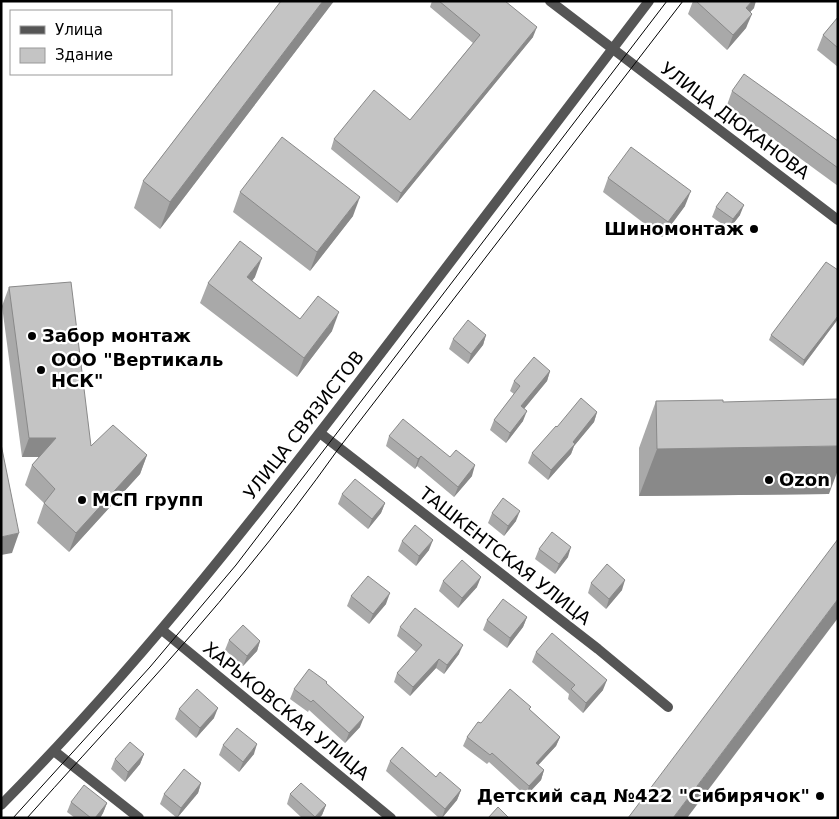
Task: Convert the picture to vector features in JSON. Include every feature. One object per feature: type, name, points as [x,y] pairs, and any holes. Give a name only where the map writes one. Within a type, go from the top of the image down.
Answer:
[{"type":"street","name":"УЛИЦА ДЮКАНОВА","points":[[550,1],[838,220]]},
{"type":"street","name":"УЛИЦА СВЯЗИСТОВ","points":[[1,805],[54,751],[162,630],[320,433],[649,1]]},
{"type":"street","name":"ТАШКЕНТСКАЯ УЛИЦА","points":[[320,433],[598,649],[668,707]]},
{"type":"street","name":"ХАРЬКОВСКАЯ УЛИЦА","points":[[162,630],[390,818]]},
{"type":"street","points":[[54,751],[139,818]]},
{"type":"building","points":[[281,1],[323,1],[170,202],[143,181]]},
{"type":"building","points":[[439,1],[505,1],[537,27],[401,193],[334,139],[374,90],[410,120],[480,35]]},
{"type":"building","points":[[696,1],[752,1],[746,8],[752,14],[733,35]]},
{"type":"building","points":[[838,17],[838,48],[823,35]]},
{"type":"building","points":[[744,74],[838,141],[838,168],[732,91]]},
{"type":"building","points":[[282,137],[360,197],[317,252],[240,192]]},
{"type":"building","points":[[631,147],[691,191],[668,222],[608,178]]},
{"type":"building","points":[[727,192],[744,205],[733,219],[716,207]]},
{"type":"building","points":[[240,241],[262,258],[247,277],[300,319],[318,296],[339,312],[304,358],[208,283]]},
{"type":"building","points":[[826,262],[838,270],[838,316],[804,360],[771,335]]},
{"type":"building","name":"ООО \"Вертикаль НСК\"","points":[[71,282],[91,446],[113,425],[147,455],[76,533],[44,503],[55,489],[32,465],[56,438],[29,438],[9,287]]},
{"type":"building","points":[[468,320],[486,335],[471,354],[453,339]]},
{"type":"building","points":[[534,357],[550,371],[521,406],[527,411],[510,433],[494,420],[520,386],[514,381]]},
{"type":"building","points":[[581,398],[597,412],[573,442],[575,444],[551,470],[532,453]]},
{"type":"building","points":[[838,399],[838,446],[657,449],[656,401],[723,400],[723,402]]},
{"type":"building","points":[[403,419],[450,457],[456,450],[475,465],[458,487],[421,456],[418,459],[389,436]]},
{"type":"building","points":[[1,444],[19,533],[1,537]]},
{"type":"building","points":[[355,479],[385,503],[372,519],[342,494]]},
{"type":"building","points":[[503,498],[520,511],[508,526],[492,513]]},
{"type":"building","points":[[415,525],[433,540],[419,556],[402,541]]},
{"type":"building","points":[[552,532],[571,547],[559,564],[539,549]]},
{"type":"building","points":[[838,539],[838,599],[673,818],[628,818]]},
{"type":"building","points":[[462,560],[481,577],[462,598],[443,581]]},
{"type":"building","points":[[607,564],[625,580],[609,599],[591,583]]},
{"type":"building","points":[[368,576],[390,593],[373,614],[351,596]]},
{"type":"building","points":[[503,599],[527,617],[510,638],[487,620]]},
{"type":"building","points":[[415,608],[463,645],[447,665],[439,659],[413,687],[397,673],[422,645],[400,627]]},
{"type":"building","points":[[243,625],[260,641],[247,656],[229,640]]},
{"type":"building","points":[[552,633],[607,680],[586,703],[571,689],[575,685],[536,652]]},
{"type":"building","points":[[309,669],[327,682],[364,717],[349,733],[313,700],[311,702],[294,689]]},
{"type":"building","points":[[197,689],[218,708],[200,728],[179,709]]},
{"type":"building","points":[[510,689],[531,707],[529,709],[560,737],[536,763],[544,770],[529,786],[492,753],[490,755],[467,737],[478,722],[481,723]]},
{"type":"building","points":[[237,728],[257,744],[243,762],[223,745]]},
{"type":"building","points":[[130,742],[144,754],[128,772],[115,759]]},
{"type":"building","points":[[402,747],[436,777],[440,772],[461,790],[445,809],[390,761]]},
{"type":"building","points":[[184,769],[201,783],[181,808],[164,794]]},
{"type":"building","points":[[301,783],[326,805],[315,817],[290,794]]},
{"type":"building","points":[[84,785],[107,803],[95,818],[91,818],[71,802]]},
{"type":"building","points":[[498,807],[509,818],[488,818]]},
{"type":"tram line","points":[[13,818],[150,667],[236,565],[667,1]]},
{"type":"tram line","points":[[27,818],[165,665],[257,556],[683,1]]},
{"type":"place","name":"Шиномонтаж","points":[[754,229]]},
{"type":"place","name":"Забор монтаж","points":[[32,336]]},
{"type":"place","name":"ООО \"Вертикаль НСК\"","points":[[41,370]]},
{"type":"place","name":"Ozon","points":[[769,480]]},
{"type":"place","name":"МСП групп","points":[[82,500]]},
{"type":"place","name":"Детский сад №422 \"Сибирячок\"","points":[[820,796]]}]
